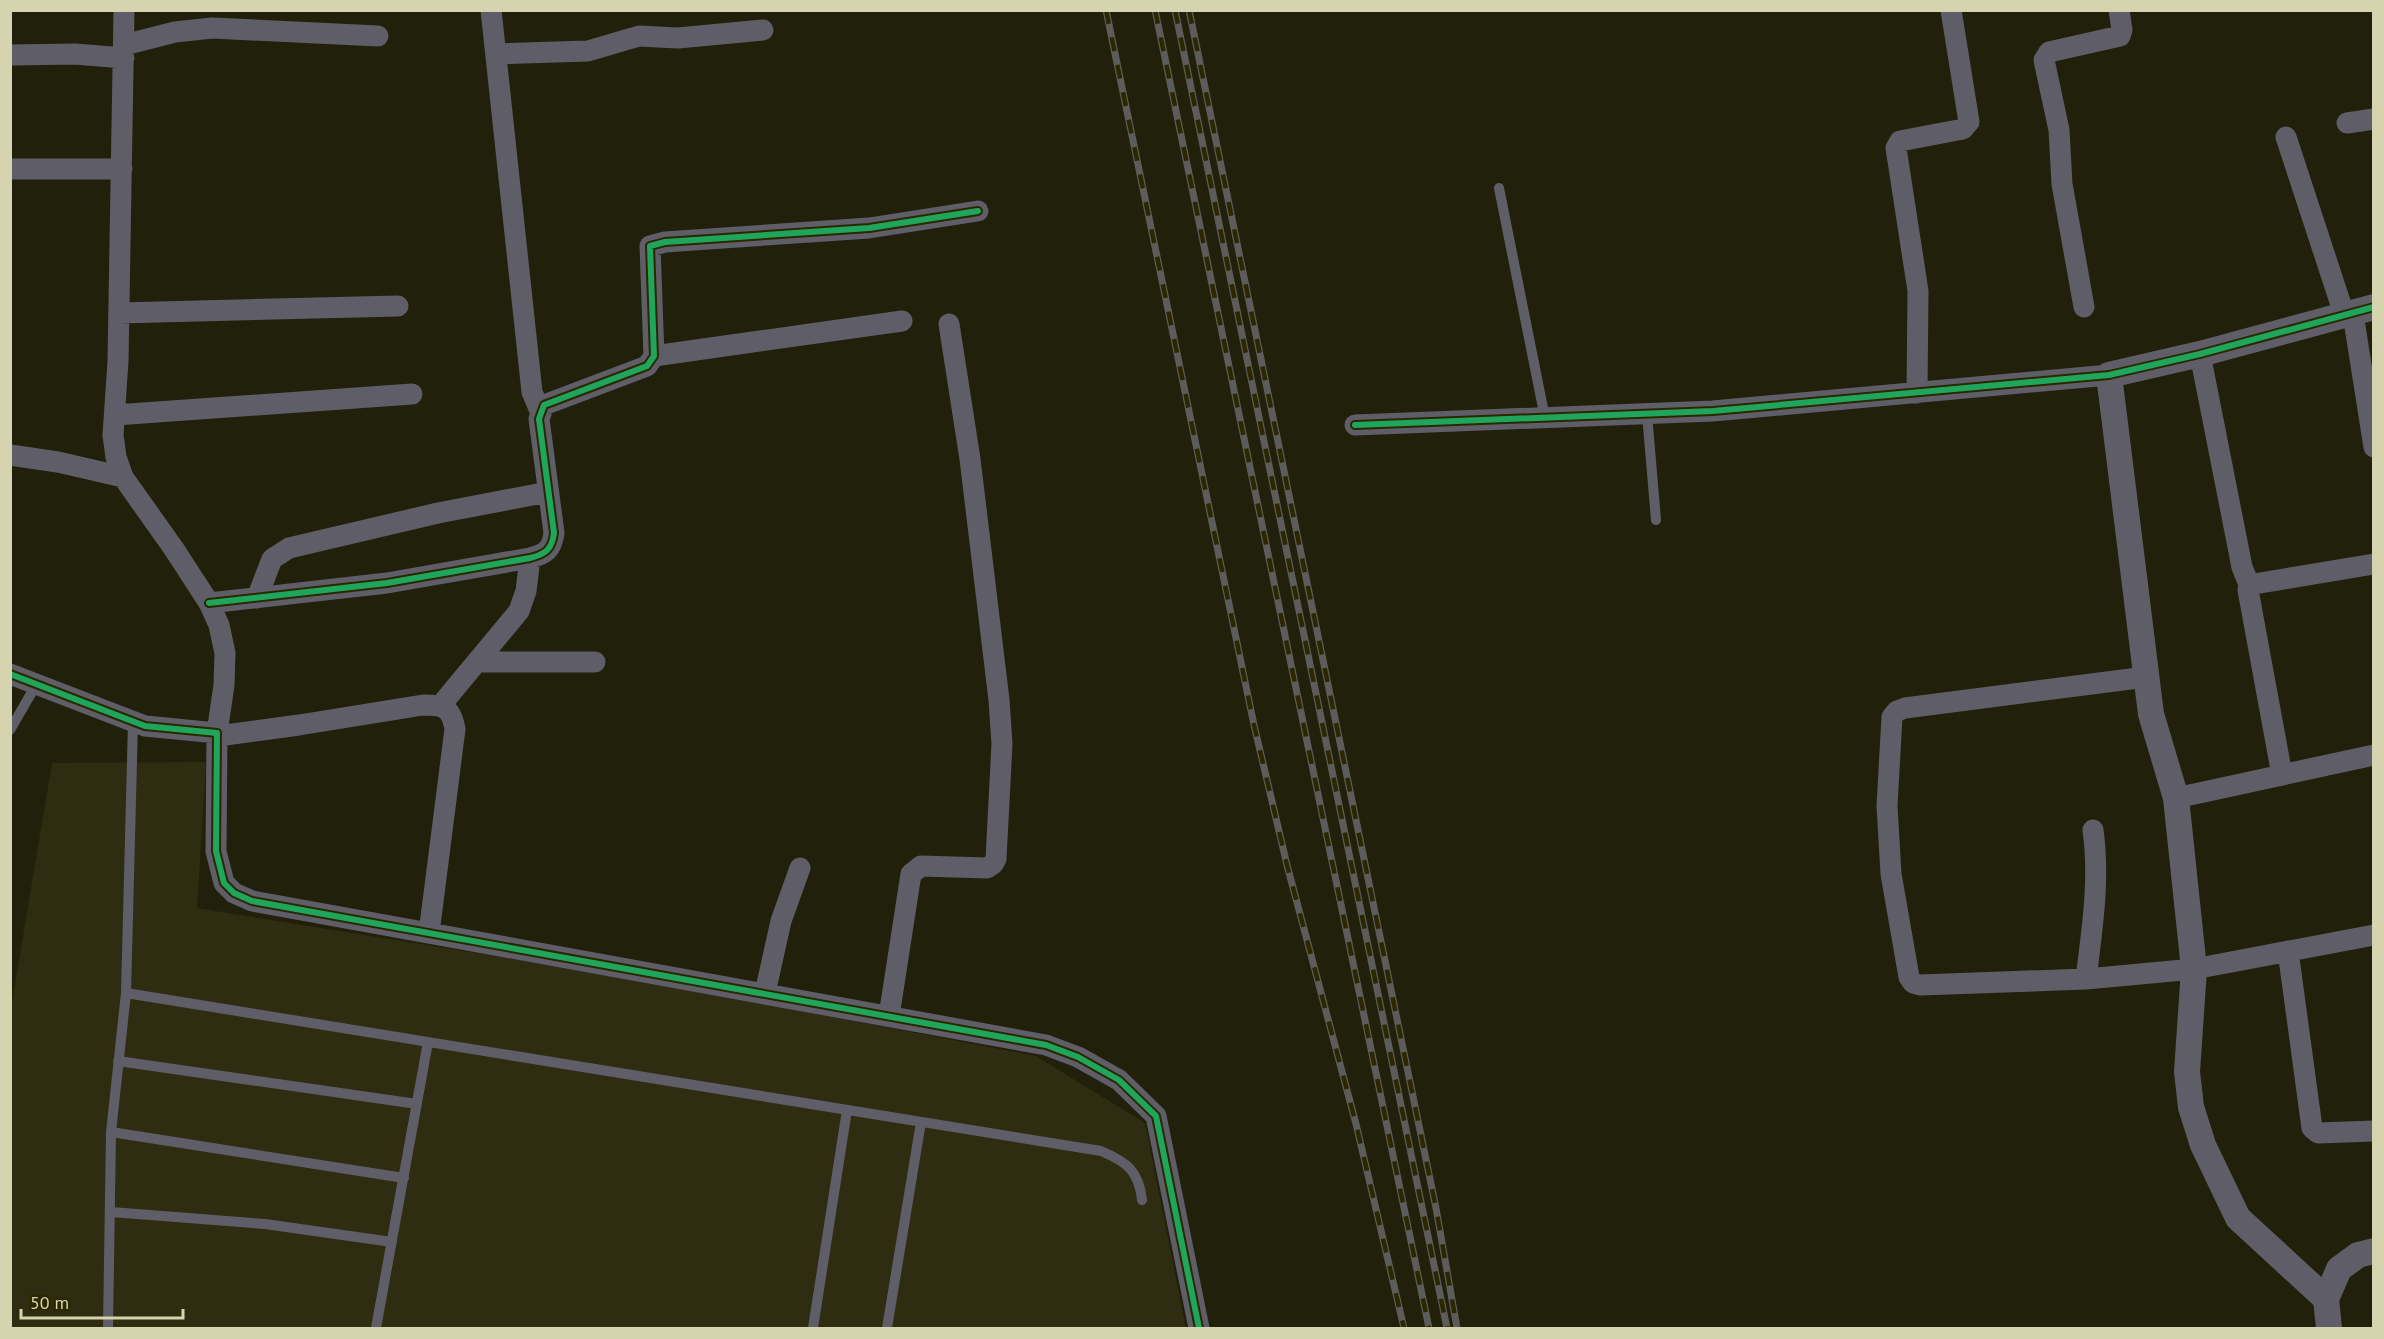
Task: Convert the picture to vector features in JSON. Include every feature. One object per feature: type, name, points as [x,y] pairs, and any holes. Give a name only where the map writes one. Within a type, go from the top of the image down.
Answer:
[{"type":"street","points":[[124,10],[115,446],[123,477],[209,603],[219,626],[225,653],[224,686],[217,734],[216,851],[224,883],[234,893],[252,901],[1046,1045],[1078,1057],[1119,1080],[1156,1116],[1199,1329]]},
{"type":"street","points":[[491,10],[532,392],[540,411]]},
{"type":"street","points":[[1917,393],[1918,291],[1896,147],[1900,141],[1964,129],[1967,126],[1951,10]]},
{"type":"street","points":[[2084,307],[2062,184],[2059,130],[2044,60],[2049,52],[2120,36],[2122,30],[2119,10]]},
{"type":"street","points":[[10,55],[124,52],[175,32],[212,28],[378,36]]},
{"type":"street","points":[[496,54],[588,51],[639,36],[678,38],[763,30]]},
{"type":"street","points":[[2347,123],[2373,119]]},
{"type":"street","points":[[2286,137],[2357,313],[2373,447]]},
{"type":"street","points":[[10,169],[122,169]]},
{"type":"street","points":[[209,603],[387,583],[530,558],[548,551],[554,533],[539,419],[540,411],[544,405],[646,366],[654,356],[650,246],[665,242],[869,228],[978,211]]},
{"type":"street","points":[[119,313],[398,306]]},
{"type":"street","points":[[1355,425],[1713,411],[2109,375],[2357,313]]},
{"type":"street","points":[[654,356],[845,331],[902,321]]},
{"type":"street","points":[[889,1016],[911,874],[921,866],[987,868],[996,859],[1002,744],[999,700],[970,459],[949,324]]},
{"type":"street","points":[[2200,354],[2242,567],[2250,587],[2248,590],[2282,775]]},
{"type":"street","points":[[2109,375],[2151,714],[2176,798],[2194,969],[2187,1072],[2191,1107],[2203,1145],[2238,1218],[2326,1299]]},
{"type":"street","points":[[115,415],[412,394]]},
{"type":"street","points":[[10,455],[58,462],[123,477]]},
{"type":"street","points":[[257,598],[272,559],[290,548],[438,513],[548,492]]},
{"type":"street","points":[[441,705],[519,611],[526,591],[530,558]]},
{"type":"street","points":[[2250,587],[2254,584],[2373,564]]},
{"type":"street","points":[[478,662],[594,662]]},
{"type":"street","points":[[10,674],[145,726],[217,734],[299,725],[423,705],[441,705],[448,710],[455,729],[429,933]]},
{"type":"street","points":[[2146,677],[1905,708],[1897,711],[1892,717],[1887,806],[1891,874],[1909,977],[1913,983],[1920,985],[2086,979],[2194,969],[2373,935]]},
{"type":"street","points":[[2176,798],[2373,756]]},
{"type":"street","points":[[2086,979],[2097,880],[2093,830]]},
{"type":"street","points":[[765,993],[781,921],[800,868]]},
{"type":"street","points":[[2289,951],[2312,1128],[2318,1133],[2373,1131]]},
{"type":"street","points":[[2329,1329],[2326,1299],[2339,1269],[2358,1255],[2373,1251]]},
{"type":"lane","points":[[1499,188],[1545,418]]},
{"type":"lane","points":[[1647,414],[1656,520]]},
{"type":"lane","points":[[10,730],[36,685]]},
{"type":"lane","points":[[108,1329],[111,1132],[126,993],[133,722]]},
{"type":"lane","points":[[126,993],[1101,1151],[1118,1158],[1134,1172],[1141,1187],[1142,1200]]},
{"type":"lane","points":[[376,1329],[428,1042]]},
{"type":"lane","points":[[118,1061],[417,1104]]},
{"type":"lane","points":[[813,1329],[847,1110]]},
{"type":"lane","points":[[887,1329],[921,1122]]},
{"type":"lane","points":[[111,1132],[404,1178]]},
{"type":"lane","points":[[111,1212],[265,1224],[392,1242]]},
{"type":"shaded area","points":[[206,762],[197,908],[624,977],[1036,1056],[1145,1123],[1186,1328],[11,1328],[11,1008],[52,763]]},
{"type":"railway","points":[[1106,10],[1254,725],[1287,865],[1356,1124],[1404,1328]]},
{"type":"railway","points":[[1155,10],[1429,1328]]},
{"type":"railway","points":[[1175,10],[1447,1328]]},
{"type":"railway","points":[[1189,10],[1436,1208],[1457,1328]]},
{"type":"cycle path","points":[[209,603],[387,583],[530,558],[547,550],[552,543],[554,533],[539,419],[544,405],[647,366],[654,356],[650,246],[665,242],[869,228],[978,211]]},
{"type":"cycle path","points":[[1355,425],[1713,411],[2109,375],[2200,354],[2374,307]]},
{"type":"cycle path","points":[[10,674],[145,726],[217,733],[216,851],[224,883],[234,893],[252,901],[1046,1045],[1078,1057],[1119,1080],[1156,1116],[1199,1328]]}]
